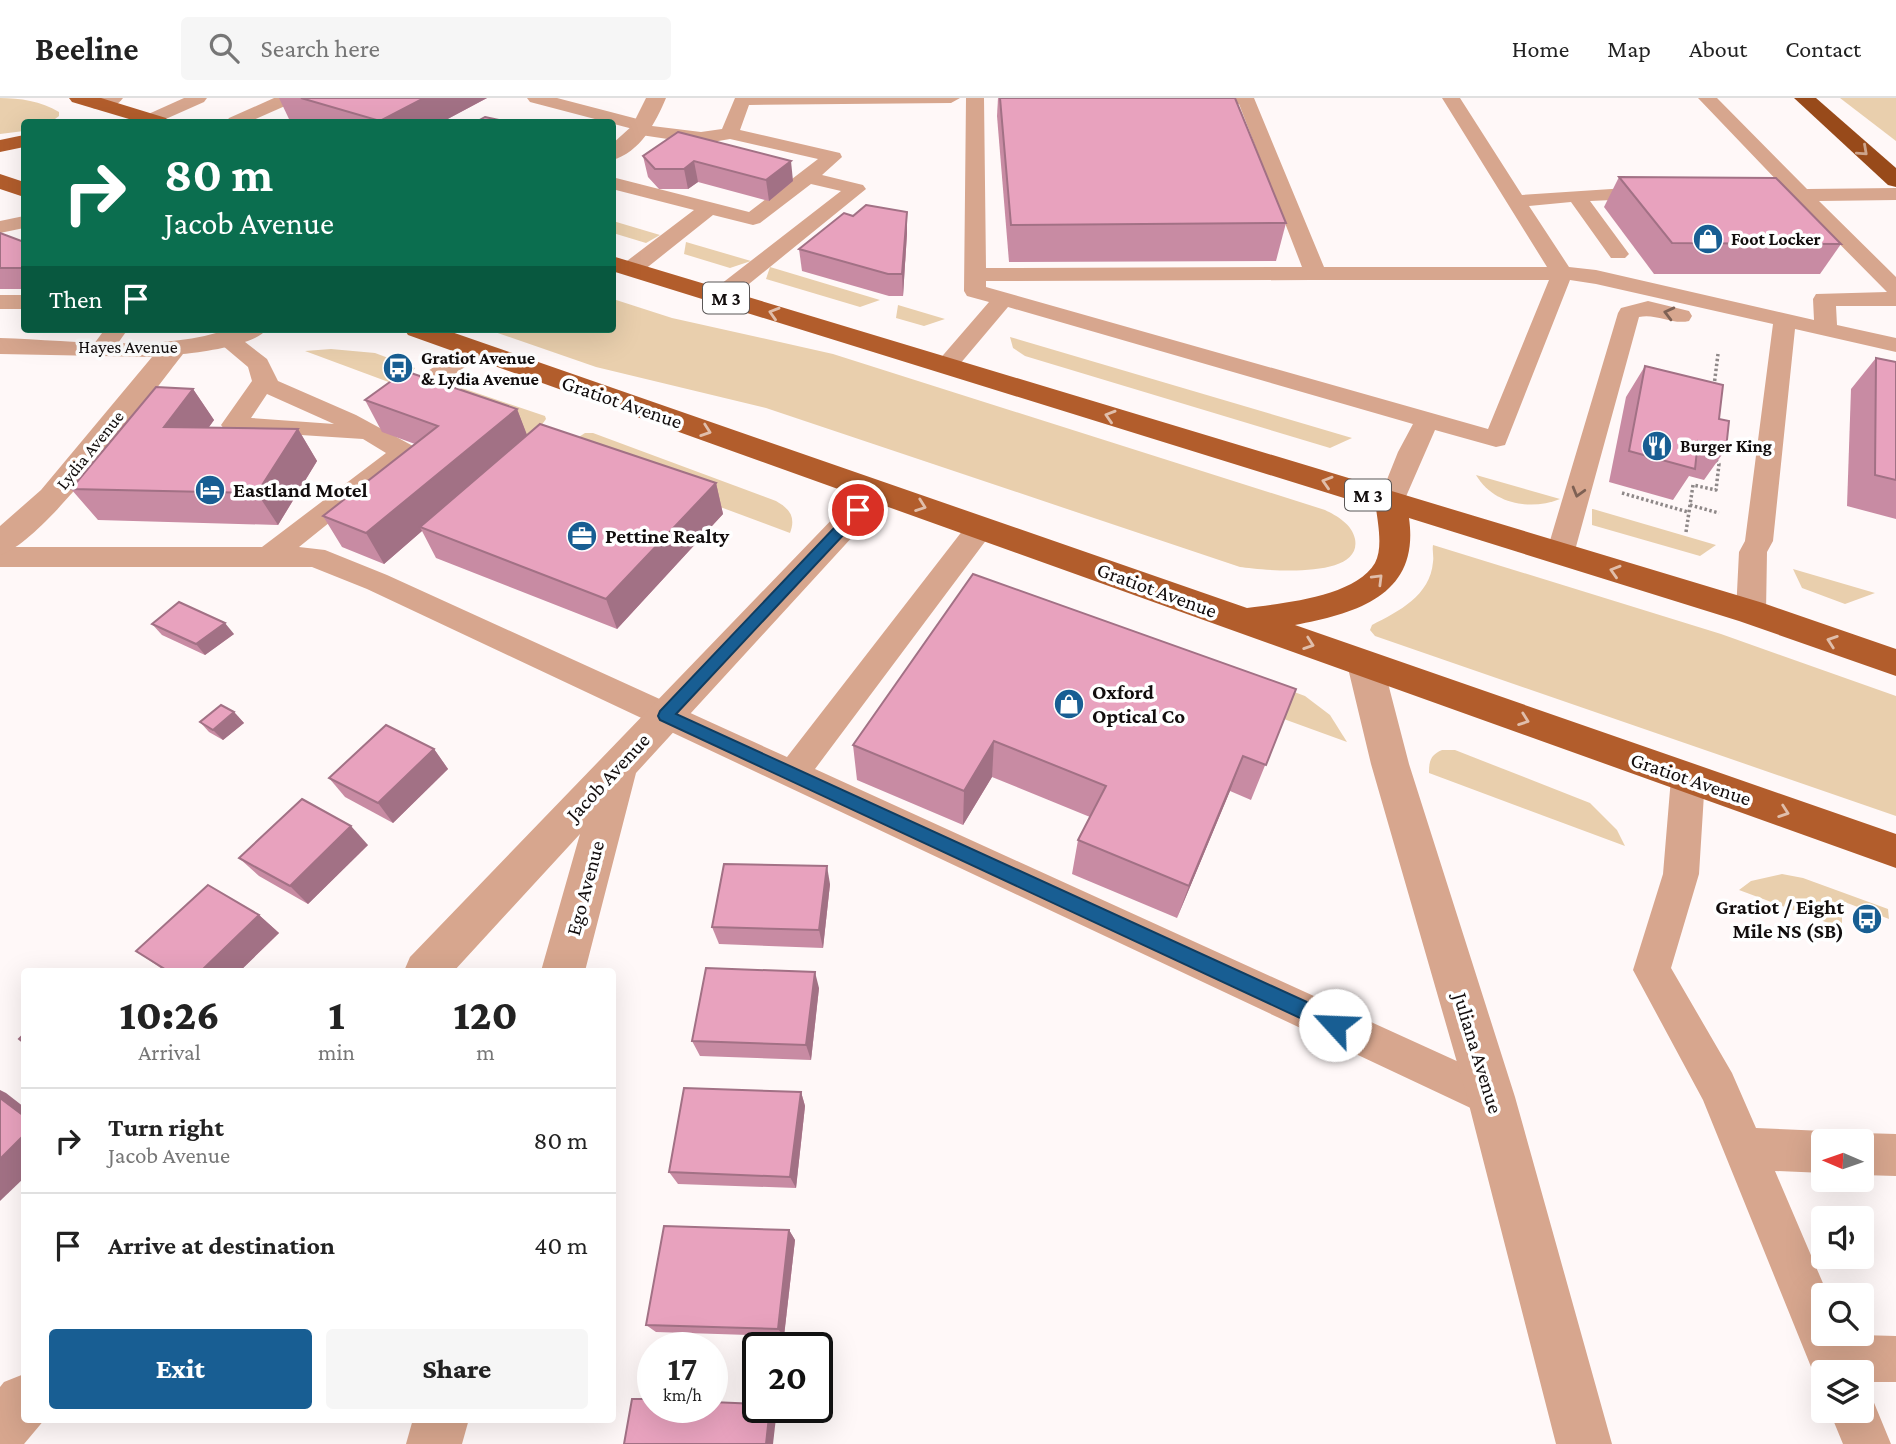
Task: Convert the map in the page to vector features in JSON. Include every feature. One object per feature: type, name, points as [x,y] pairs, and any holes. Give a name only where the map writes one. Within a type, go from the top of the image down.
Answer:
[{"type":"highway","points":[[1804,98],[1896,180]]},
{"type":"main road","points":[[80,119],[97,100],[149,119]]},
{"type":"main road","points":[[0,146],[21,142]]},
{"type":"main road","points":[[0,181],[21,189]]},
{"type":"main road","name":"M 3","points":[[622,266],[1751,612],[1896,663]]},
{"type":"main road","name":"Gratiot Avenue","points":[[428,333],[1896,851]]},
{"type":"main road","points":[[1245,621],[1309,610],[1343,600],[1371,586],[1389,567],[1394,548],[1391,502]]},
{"type":"street","points":[[616,151],[632,141],[642,128],[656,98]]},
{"type":"street","name":"Hayes Avenue","points":[[0,346],[110,338],[174,348],[228,340],[245,333]]},
{"type":"street","name":"Lydia Avenue","points":[[0,544],[52,496],[174,348]]},
{"type":"street","name":"Jacob Avenue","points":[[429,968],[877,491]]},
{"type":"street","name":"Juliana Avenue","points":[[1365,664],[1390,764],[1491,1097],[1584,1444]]},
{"type":"street","name":"Ego Avenue","points":[[564,968],[619,764]]},
{"type":"street","points":[[0,1429],[21,1405]]},
{"type":"street","points":[[434,1444],[440,1423]]},
{"type":"lane","points":[[159,119],[198,98]]},
{"type":"lane","points":[[242,119],[288,98]]},
{"type":"lane","points":[[536,98],[610,119]]},
{"type":"lane","points":[[730,133],[742,100],[951,98]]},
{"type":"lane","points":[[975,98],[975,291],[1496,439],[1562,273]]},
{"type":"lane","points":[[1451,98],[1562,273]]},
{"type":"lane","points":[[1707,98],[1896,289]]},
{"type":"lane","points":[[1178,99],[1247,99],[1316,275]]},
{"type":"lane","points":[[616,121],[701,138],[730,133],[832,157],[753,219],[616,184]]},
{"type":"lane","points":[[720,296],[856,189],[808,177]]},
{"type":"lane","points":[[1736,187],[1802,195],[1896,194]]},
{"type":"lane","points":[[1517,201],[1683,190]]},
{"type":"lane","points":[[1576,196],[1618,254]]},
{"type":"lane","points":[[622,266],[709,208]]},
{"type":"lane","points":[[0,227],[21,223]]},
{"type":"lane","points":[[974,275],[1562,273],[1596,277],[1784,329]]},
{"type":"lane","points":[[946,366],[1003,299]]},
{"type":"lane","points":[[1826,328],[1824,299],[1896,299]]},
{"type":"lane","points":[[0,302],[21,302]]},
{"type":"lane","points":[[1560,554],[1629,313],[1648,308],[1784,329],[1826,328],[1896,345]]},
{"type":"lane","points":[[1751,612],[1753,552],[1759,541],[1784,329]]},
{"type":"lane","points":[[228,340],[259,364],[264,381],[269,386],[347,420],[404,452],[268,557]]},
{"type":"lane","points":[[264,381],[234,425],[365,432],[474,349]]},
{"type":"lane","points":[[1391,502],[1411,452],[1428,420]]},
{"type":"lane","points":[[793,774],[980,528]]},
{"type":"lane","points":[[0,557],[315,556],[377,582],[1491,1097]]},
{"type":"lane","points":[[1688,778],[1681,874],[1651,970],[1718,1087],[1832,1360]]},
{"type":"lane","points":[[1745,1150],[1811,1152]]},
{"type":"lane","points":[[1874,1154],[1896,1155]]},
{"type":"lane","points":[[1874,1361],[1896,1359]]},
{"type":"lane","points":[[1858,1423],[1867,1444]]},
{"type":"path","points":[[1713,395],[1718,354]]},
{"type":"path","points":[[1686,532],[1688,512],[1692,506],[1693,485],[1716,491],[1719,464],[1713,457]]},
{"type":"path","points":[[1612,491],[1688,512]]},
{"type":"shaded area","points":[[0,98],[38,103],[59,112],[55,119],[21,119],[21,131],[0,134]]},
{"type":"shaded area","points":[[1840,98],[1896,98],[1896,141]]},
{"type":"shaded area","points":[[616,222],[660,235],[646,243],[616,234]]},
{"type":"shaded area","points":[[686,242],[751,261],[730,268],[684,254]]},
{"type":"shaded area","points":[[770,267],[880,300],[860,307],[766,279]]},
{"type":"shaded area","points":[[616,300],[672,318],[833,354],[1325,510],[1351,529],[1355,539],[1353,552],[1344,562],[1309,570],[1240,567],[766,408],[596,367],[498,333],[616,333]]},
{"type":"shaded area","points":[[898,305],[945,319],[924,326],[896,318]]},
{"type":"shaded area","points":[[1010,337],[1352,438],[1330,448],[1025,356],[1013,348]]},
{"type":"shaded area","points":[[331,349],[375,353],[415,368],[402,387],[305,351]]},
{"type":"shaded area","points":[[462,388],[545,416],[546,419],[533,437],[432,399],[450,390]]},
{"type":"shaded area","points":[[585,433],[593,433],[776,501],[785,507],[792,518],[790,533],[562,448]]},
{"type":"shaded area","points":[[1476,475],[1560,499],[1548,503],[1525,504],[1502,499],[1483,485]]},
{"type":"shaded area","points":[[1592,509],[1716,545],[1700,556],[1592,525]]},
{"type":"shaded area","points":[[1433,545],[1721,634],[1896,696],[1896,816],[1375,636],[1370,630],[1372,625],[1412,601],[1426,584],[1431,574]]},
{"type":"shaded area","points":[[1793,569],[1875,593],[1845,604],[1802,588]]},
{"type":"shaded area","points":[[1097,619],[1305,696],[1330,715],[1347,742],[1081,645]]},
{"type":"shaded area","points":[[1442,750],[1455,750],[1590,803],[1617,830],[1625,846],[1429,773],[1431,758]]},
{"type":"shaded area","points":[[1782,874],[1803,878],[1888,909],[1889,919],[1842,901],[1842,928],[1739,890],[1751,881]]},
{"type":"building","points":[[301,98],[424,98],[384,119],[373,119]]},
{"type":"building","points":[[1000,98],[1235,98],[1286,223],[1011,225]]},
{"type":"building","points":[[678,132],[791,161],[766,180],[694,161],[684,169],[655,169],[643,156]]},
{"type":"building","points":[[1619,177],[1776,178],[1841,244],[1672,243]]},
{"type":"building","points":[[866,205],[907,212],[902,274],[888,274],[799,249],[844,213],[853,216]]},
{"type":"building","points":[[0,233],[21,241],[21,268],[0,268]]},
{"type":"building","points":[[1876,358],[1896,362],[1896,480],[1875,475]]},
{"type":"building","points":[[1645,366],[1723,385],[1719,419],[1729,421],[1726,449],[1698,441],[1695,469],[1629,451]]},
{"type":"building","points":[[405,371],[517,409],[366,533],[323,516],[438,426],[365,400]]},
{"type":"building","points":[[156,387],[193,389],[164,427],[298,429],[257,493],[71,489]]},
{"type":"building","points":[[540,424],[716,483],[606,599],[420,527]]},
{"type":"building","points":[[973,574],[1296,689],[1266,765],[1243,756],[1189,886],[1078,840],[1106,786],[994,741],[964,791],[853,745]]},
{"type":"building","points":[[179,602],[225,623],[196,644],[152,624]]},
{"type":"building","points":[[221,705],[234,712],[213,730],[200,722]]},
{"type":"building","points":[[386,725],[434,749],[378,803],[329,778]]},
{"type":"building","points":[[302,799],[351,826],[290,886],[239,858]]},
{"type":"building","points":[[724,864],[827,866],[819,930],[712,927]]},
{"type":"building","points":[[208,885],[259,915],[204,968],[163,968],[136,951]]},
{"type":"building","points":[[706,968],[815,972],[806,1045],[692,1041]]},
{"type":"building","points":[[684,1088],[801,1092],[790,1177],[669,1172]]},
{"type":"building","points":[[0,1098],[21,1114],[21,1138],[0,1159]]},
{"type":"building","points":[[664,1226],[789,1230],[778,1329],[646,1325]]},
{"type":"building","points":[[632,1399],[637,1399],[637,1423],[728,1423],[728,1403],[742,1403],[742,1423],[768,1423],[766,1444],[624,1444]]},
{"type":"place","name":"Foot Locker","points":[[1708,239]]},
{"type":"place","name":"Gratiot Avenue & Lydia Avenue","points":[[398,368]]},
{"type":"place","name":"Burger King","points":[[1657,446]]},
{"type":"place","name":"Eastland Motel","points":[[210,490]]},
{"type":"place","name":"Pettine Realty","points":[[582,536]]},
{"type":"place","name":"Oxford Optical Co","points":[[1069,704]]},
{"type":"place","name":"Gratiot / Eight Mile NS (SB)","points":[[1867,919]]},
{"type":"route","points":[[858,510],[666,716],[1335,1025]]}]
